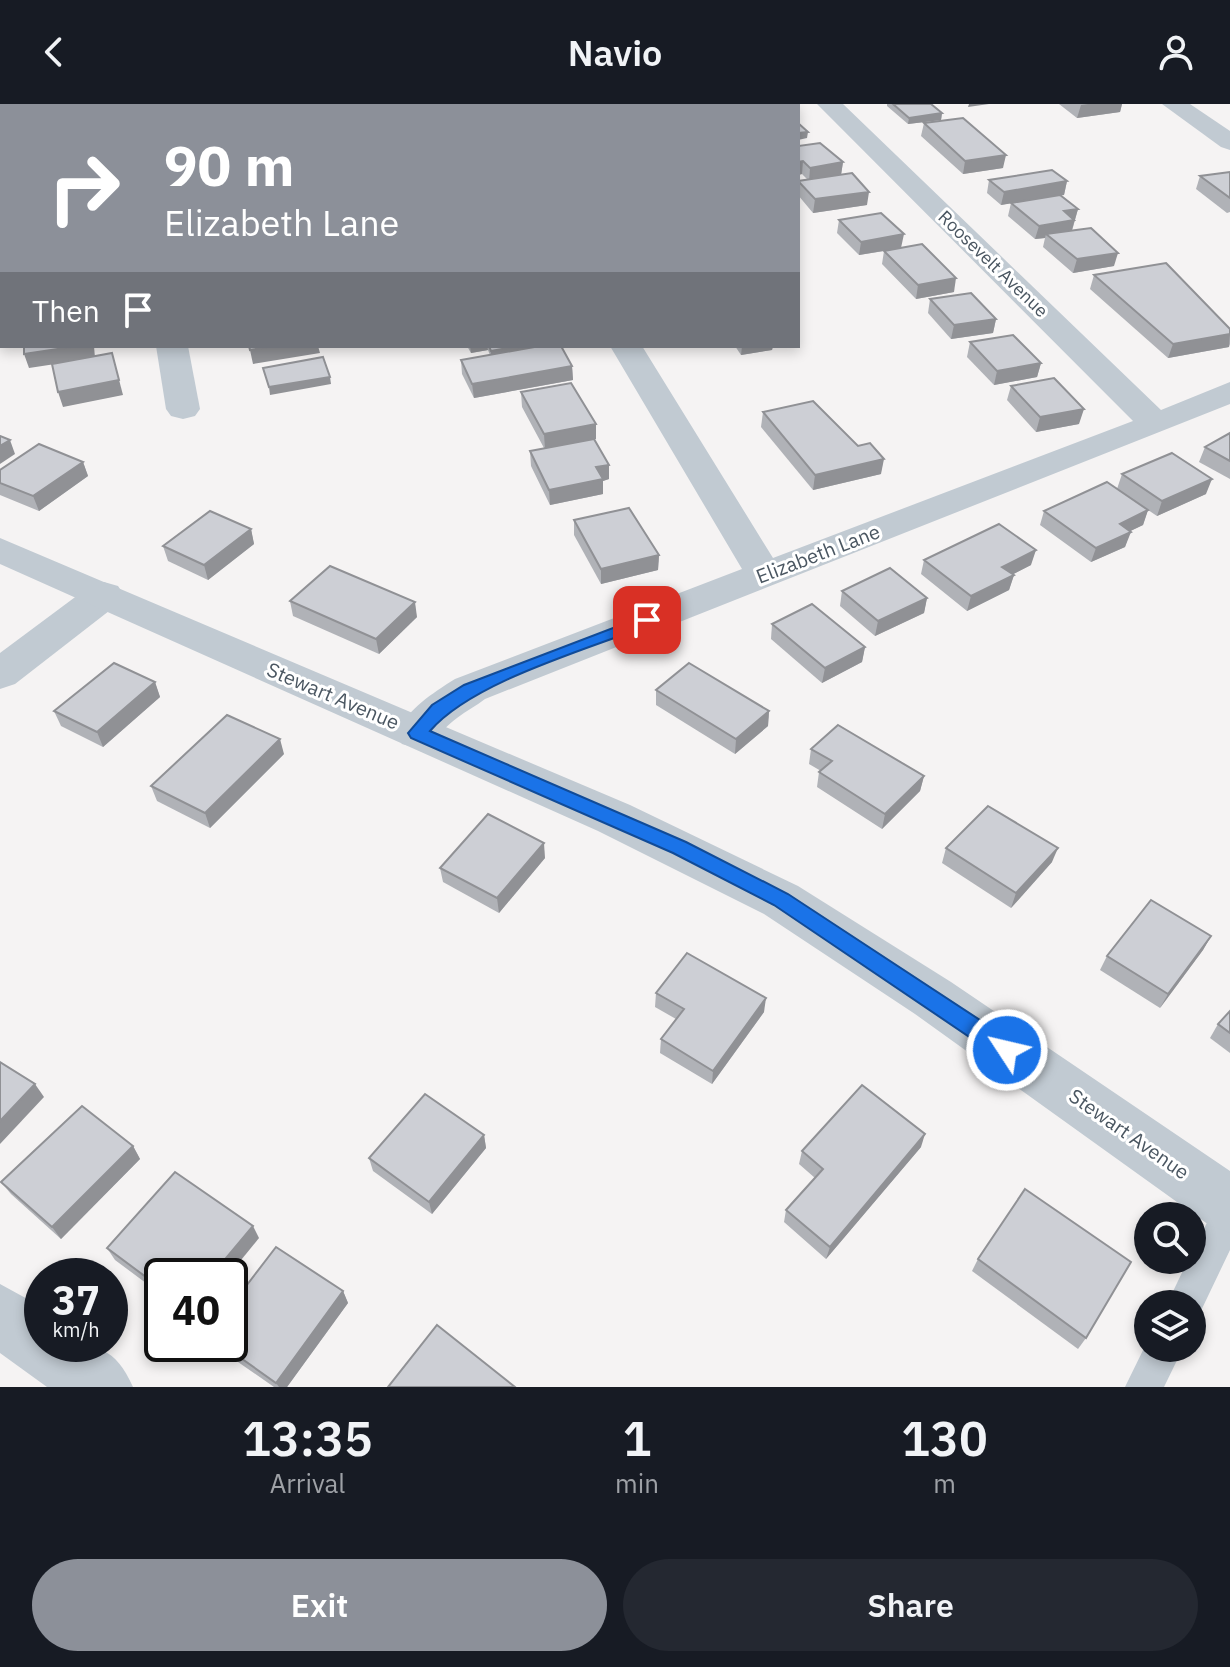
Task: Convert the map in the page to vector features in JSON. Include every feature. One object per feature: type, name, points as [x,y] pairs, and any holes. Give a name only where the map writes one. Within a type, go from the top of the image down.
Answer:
[{"type":"street","name":"Roosevelt Avenue","points":[[829,104],[1156,424]]},
{"type":"street","points":[[1174,104],[1230,142]]},
{"type":"street","points":[[172,348],[183,409]]},
{"type":"street","points":[[627,348],[764,574]]},
{"type":"street","name":"Elizabeth Lane","points":[[417,733],[439,709],[470,689],[1156,424],[1230,392]]},
{"type":"street","name":"Stewart Avenue","points":[[0,550],[680,848],[781,900],[909,982],[1230,1205]]},
{"type":"street","points":[[0,674],[104,595]]},
{"type":"street","points":[[0,1315],[101,1387]]},
{"type":"lane","points":[[1192,1290],[1230,1213]]},
{"type":"lane","points":[[1144,1387],[1157,1362]]},
{"type":"building","points":[[893,104],[931,104],[942,113],[909,118]]},
{"type":"building","points":[[963,118],[1006,155],[965,161],[924,123]]},
{"type":"building","points":[[820,143],[843,162],[810,168],[800,162],[800,146]]},
{"type":"building","points":[[1052,170],[1067,181],[1004,192],[989,180]]},
{"type":"building","points":[[1230,172],[1230,198],[1200,176]]},
{"type":"building","points":[[852,173],[869,192],[815,199],[800,181]]},
{"type":"building","points":[[1060,195],[1078,209],[1064,211],[1074,220],[1039,226],[1011,203]]},
{"type":"building","points":[[881,213],[904,234],[861,242],[839,220]]},
{"type":"building","points":[[1091,228],[1118,253],[1077,259],[1046,234]]},
{"type":"building","points":[[922,244],[956,278],[918,285],[884,251]]},
{"type":"building","points":[[1166,263],[1230,329],[1230,334],[1173,344],[1094,275]]},
{"type":"building","points":[[971,293],[996,319],[954,325],[930,299]]},
{"type":"building","points":[[1013,335],[1041,363],[997,371],[970,342]]},
{"type":"building","points":[[24,348],[64,348],[24,354]]},
{"type":"building","points":[[529,348],[562,348],[572,366],[472,384],[461,360]]},
{"type":"building","points":[[112,353],[119,380],[58,392],[52,364]]},
{"type":"building","points":[[323,357],[330,377],[269,387],[263,368]]},
{"type":"building","points":[[1054,378],[1084,409],[1040,417],[1011,386]]},
{"type":"building","points":[[571,383],[596,424],[544,434],[521,392]]},
{"type":"building","points":[[813,401],[858,446],[870,443],[884,459],[815,475],[763,412]]},
{"type":"building","points":[[1230,433],[1230,461],[1205,447]]},
{"type":"building","points":[[0,436],[10,440],[0,446]]},
{"type":"building","points":[[594,439],[609,465],[596,467],[603,479],[549,490],[530,451]]},
{"type":"building","points":[[39,444],[83,462],[33,496],[0,483],[0,470]]},
{"type":"building","points":[[1172,453],[1212,479],[1162,501],[1122,474]]},
{"type":"building","points":[[1107,482],[1148,510],[1120,524],[1131,532],[1096,548],[1044,511]]},
{"type":"building","points":[[629,508],[659,555],[601,569],[574,520]]},
{"type":"building","points":[[210,511],[251,529],[204,565],[163,546]]},
{"type":"building","points":[[999,524],[1036,550],[1002,567],[1014,575],[971,596],[924,560]]},
{"type":"building","points":[[330,566],[415,602],[376,639],[290,601]]},
{"type":"building","points":[[890,568],[927,598],[878,621],[842,591]]},
{"type":"building","points":[[812,604],[865,647],[825,668],[772,624]]},
{"type":"building","points":[[114,663],[155,682],[97,732],[54,711]]},
{"type":"building","points":[[689,663],[769,711],[736,739],[656,690]]},
{"type":"building","points":[[227,715],[280,739],[205,813],[151,786]]},
{"type":"building","points":[[838,725],[924,776],[885,814],[819,772],[832,761],[811,749]]},
{"type":"building","points":[[988,806],[1058,848],[1016,893],[946,848]]},
{"type":"building","points":[[488,814],[544,843],[497,898],[440,868]]},
{"type":"building","points":[[1151,900],[1211,936],[1168,994],[1107,956]]},
{"type":"building","points":[[687,953],[766,998],[713,1071],[661,1039],[684,1009],[656,993]]},
{"type":"building","points":[[1230,1011],[1230,1033],[1218,1024]]},
{"type":"building","points":[[0,1062],[35,1084],[0,1121]]},
{"type":"building","points":[[862,1085],[925,1134],[830,1247],[786,1210],[823,1169],[802,1151]]},
{"type":"building","points":[[425,1094],[484,1135],[429,1202],[369,1158]]},
{"type":"building","points":[[82,1106],[133,1146],[52,1227],[1,1182]]},
{"type":"building","points":[[175,1172],[253,1226],[226,1258],[144,1258],[144,1276],[128,1264],[128,1258],[120,1258],[107,1248]]},
{"type":"building","points":[[1025,1189],[1131,1262],[1086,1338],[978,1259]]},
{"type":"building","points":[[276,1247],[343,1291],[276,1383],[246,1362],[248,1284]]},
{"type":"building","points":[[437,1325],[515,1387],[388,1387]]},
{"type":"route","points":[[647,620],[470,689],[439,709],[417,733],[680,848],[781,900],[837,934],[1007,1050]]}]
